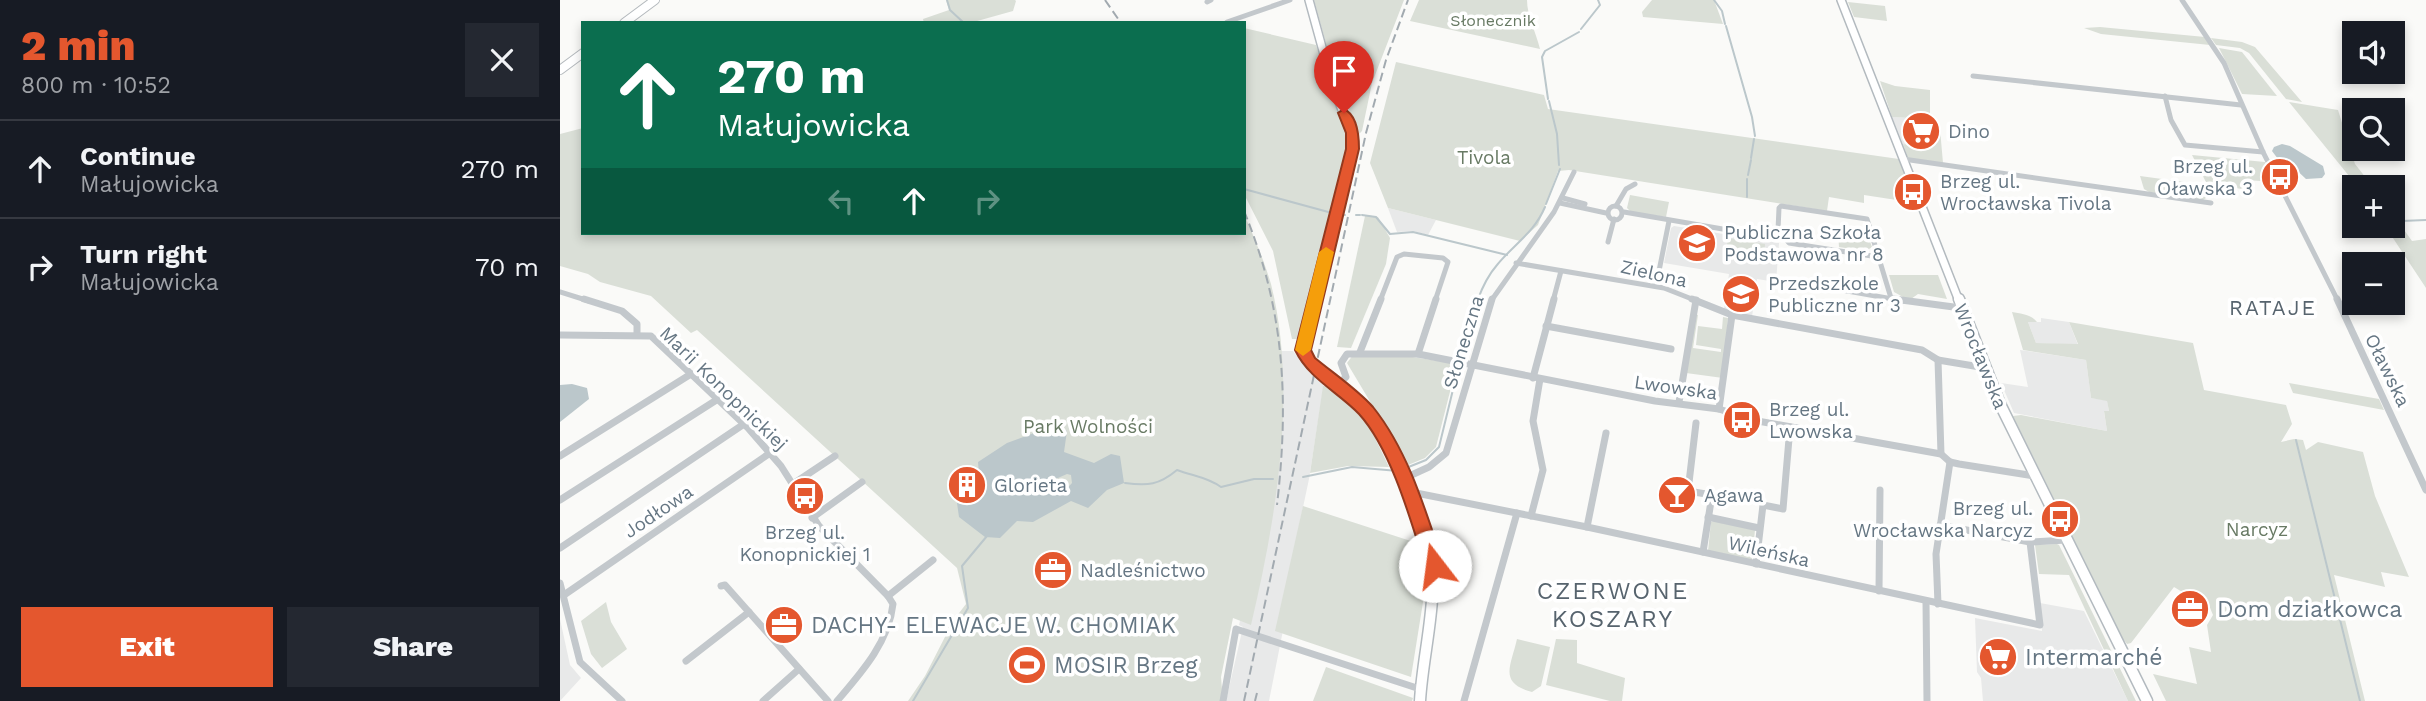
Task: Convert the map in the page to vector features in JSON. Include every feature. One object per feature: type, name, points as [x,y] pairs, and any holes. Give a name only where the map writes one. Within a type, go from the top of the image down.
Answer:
[{"type":"main road","points":[[627,21],[655,0]]},
{"type":"main road","points":[[560,69],[581,54]]},
{"type":"street","points":[[1230,21],[1290,0]]},
{"type":"street","points":[[1223,701],[1236,629],[1420,695],[1435,566],[1411,492],[1370,416],[1309,362],[1303,347],[1353,140],[1331,80],[1309,0]]},
{"type":"street","name":"Wrocławska","points":[[1841,0],[2000,404],[2147,701]]},
{"type":"street","name":"Oławska","points":[[2182,0],[2217,51],[2231,79],[2263,152],[2308,237],[2426,490]]},
{"type":"street","points":[[1973,76],[2241,105]]},
{"type":"street","points":[[2165,96],[2171,120],[2185,145],[2263,152]]},
{"type":"street","points":[[1903,159],[2211,203]]},
{"type":"street","name":"Słoneczna","points":[[1402,472],[1429,467],[1446,453],[1464,363],[1491,300],[1562,200],[1574,172]]},
{"type":"street","points":[[1608,242],[1614,219],[1621,211],[1623,194],[1628,187],[1635,184]]},
{"type":"street","points":[[1562,200],[1646,218],[1769,237],[1780,234]]},
{"type":"street","points":[[1878,257],[1789,243],[1778,230],[1781,206],[1867,219],[1891,298]]},
{"type":"street","points":[[1607,211],[1614,219]]},
{"type":"street","points":[[1656,286],[1669,220]]},
{"type":"street","points":[[1337,386],[1346,377],[1341,363],[1343,356],[1360,352],[1397,257],[1404,254],[1443,258],[1448,262],[1418,354]]},
{"type":"street","name":"Zielona","points":[[1516,263],[1656,286],[1732,315],[1922,350],[1938,360],[1986,368]]},
{"type":"street","points":[[1531,516],[1542,470],[1533,421],[1537,379],[1546,326],[1561,271]]},
{"type":"street","points":[[1802,283],[1961,308]]},
{"type":"street","points":[[560,292],[622,311],[637,324],[637,334]]},
{"type":"street","points":[[1679,401],[1683,351],[1696,300]]},
{"type":"street","points":[[1719,409],[1732,315]]},
{"type":"street","points":[[1546,326],[1671,349]]},
{"type":"street","name":"Marii Konopnickiej","points":[[560,335],[651,336],[744,424],[793,484],[812,518],[888,596]]},
{"type":"street","name":"Lwowska","points":[[1360,352],[1418,354],[1655,401],[1679,401],[1790,428],[1941,454],[1951,462],[2035,476]]},
{"type":"street","points":[[1938,360],[1941,454]]},
{"type":"street","points":[[560,456],[691,374]]},
{"type":"street","points":[[560,500],[718,399]]},
{"type":"street","points":[[1699,405],[1688,491],[1712,495],[1703,552]]},
{"type":"street","points":[[560,548],[744,424]]},
{"type":"street","points":[[1756,564],[1763,505],[1783,509],[1790,428]]},
{"type":"street","points":[[1587,527],[1606,433]]},
{"type":"street","name":"Jodłowa","points":[[564,595],[770,453]]},
{"type":"street","points":[[793,484],[835,456]]},
{"type":"street","points":[[1938,604],[1936,561],[1951,462]]},
{"type":"street","points":[[812,518],[862,482]]},
{"type":"street","points":[[1879,591],[1880,490]]},
{"type":"street","name":"Wileńska","points":[[1411,492],[1587,527],[2040,625],[2030,542]]},
{"type":"street","points":[[1464,701],[1517,513]]},
{"type":"street","points":[[1709,517],[1759,528]]},
{"type":"street","points":[[1940,525],[2030,542],[2066,540]]},
{"type":"street","points":[[837,701],[890,625],[894,609],[888,596],[933,560]]},
{"type":"street","points":[[560,583],[580,662],[622,701]]},
{"type":"street","points":[[721,586],[725,585],[828,701]]},
{"type":"street","points":[[1926,601],[1927,701]]},
{"type":"street","points":[[685,661],[749,612]]},
{"type":"street","points":[[763,701],[799,669]]},
{"type":"shaded area","points":[[1892,117],[1930,119],[1930,147],[1903,144]]},
{"type":"shaded area","points":[[2282,144],[2323,166],[2325,174],[2322,178],[2306,179],[2288,162],[2278,159],[2272,151],[2274,147]]},
{"type":"shaded area","points":[[1388,208],[1436,220],[1428,235],[1413,231],[1397,232]]},
{"type":"shaded area","points":[[1674,226],[1779,243],[1776,282],[1757,279],[1752,317],[1724,309],[1729,274],[1664,263],[1671,228]]},
{"type":"shaded area","points":[[2041,318],[2069,322],[2078,345],[2036,343],[2028,322],[2041,322]]},
{"type":"shaded area","points":[[2020,350],[2086,360],[2091,398],[2107,400],[2109,411],[2104,412],[2107,431],[2014,413],[2001,383],[2028,387]]},
{"type":"shaded area","points":[[1273,351],[1293,351],[1310,373],[1324,383],[1309,479],[1283,602],[1288,605],[1269,701],[1226,701],[1243,627],[1239,625],[1260,537]]},
{"type":"shaded area","points":[[572,384],[587,388],[589,399],[560,422],[560,385]]},
{"type":"shaded area","points":[[1050,427],[1062,428],[1067,431],[1064,452],[1094,463],[1111,454],[1120,456],[1124,483],[1107,490],[1088,508],[1071,501],[1033,522],[1017,521],[1000,538],[985,537],[959,517],[957,503],[980,486],[978,462],[1007,443]],"holes":[[[1067,474],[1071,475],[1072,483],[1063,490],[1048,492],[1033,484],[1035,479],[1051,481]]]},
{"type":"shaded area","points":[[2040,603],[2084,611],[2128,701],[1983,701],[1981,678],[1977,672],[1975,618],[2042,631]]},
{"type":"shaded area","points":[[560,619],[570,665],[581,678],[560,701]]},
{"type":"green space","points":[[946,0],[1016,1],[1013,11],[977,21],[924,21],[949,10]]},
{"type":"green space","points":[[1314,0],[1404,0],[1372,83],[1362,131],[1359,134],[1335,76]]},
{"type":"green space","name":"Słonecznik","points":[[1419,0],[1527,0],[1540,49],[1410,21]]},
{"type":"green space","points":[[1652,0],[1714,0],[1723,24],[1643,17],[1642,12]]},
{"type":"green space","points":[[1848,2],[1885,6],[1887,21],[1854,17]]},
{"type":"green space","points":[[2100,27],[2205,37],[2210,45],[2101,34],[2084,28]]},
{"type":"green space","points":[[1246,28],[1316,45],[1349,139],[1299,339],[1292,339],[1273,251],[1246,198]]},
{"type":"green space","points":[[2211,38],[2242,42],[2255,47],[2302,102],[2286,99],[2249,53],[2240,48],[2216,45]]},
{"type":"green space","points":[[2219,48],[2242,52],[2277,96],[2242,94]]},
{"type":"green space","name":"Tivola","points":[[1396,62],[1544,95],[1548,109],[1899,159],[1916,203],[1864,195],[1864,203],[1829,197],[1827,211],[1569,170],[1558,171],[1538,225],[1520,241],[1388,208],[1370,163]]},
{"type":"green space","points":[[1880,81],[1895,86],[1930,90],[1930,119],[1892,117]]},
{"type":"green space","points":[[2289,102],[2338,110],[2342,123],[2342,161],[2354,161],[2364,175],[2348,175]]},
{"type":"green space","points":[[1930,128],[1940,129],[1943,163],[1908,158],[1903,144],[1930,147]]},
{"type":"green space","name":"Park Wolności","points":[[581,129],[581,235],[1246,235],[1246,219],[1271,284],[1279,325],[1283,411],[1275,499],[1260,584],[1251,625],[1233,618],[1221,677],[1223,701],[908,701],[925,676],[948,631],[946,630],[966,604],[957,568],[697,330],[691,333],[651,296],[600,282],[588,274],[560,266],[560,134]]},
{"type":"green space","points":[[2192,155],[2265,162],[2275,182],[2246,180],[2249,190],[2207,184]]},
{"type":"green space","points":[[2140,176],[2199,184],[2206,198],[2203,200],[2149,192],[2144,189]]},
{"type":"green space","points":[[1630,195],[1669,202],[1666,217],[1631,212],[1627,208]]},
{"type":"green space","points":[[1365,216],[1378,217],[1390,238],[1386,264],[1351,348],[1337,347]]},
{"type":"green space","points":[[1838,231],[1868,236],[1872,247],[1866,251],[1839,247]]},
{"type":"green space","points":[[2405,231],[2412,241],[2426,239],[2426,288],[2405,256],[2405,252],[2402,252],[2393,238],[2405,238]]},
{"type":"green space","points":[[1728,238],[1765,244],[1764,258],[1726,252]]},
{"type":"green space","points":[[1889,275],[1938,275],[1947,299],[1918,294],[1911,299],[1903,297],[1894,292]]},
{"type":"green space","points":[[1731,276],[1755,280],[1753,301],[1731,297]]},
{"type":"green space","name":"Narcyz","points":[[2012,312],[2035,319],[2037,322],[2028,322],[2036,343],[2078,344],[2069,322],[2193,343],[2204,390],[2286,405],[2292,424],[2281,442],[2303,440],[2306,450],[2318,442],[2363,452],[2375,496],[2409,577],[2381,572],[2385,587],[2334,575],[2365,701],[2166,701],[2153,674],[2197,684],[2189,647],[2211,652],[2207,625],[2213,615],[2208,603],[2199,602],[2174,587],[2131,643],[2127,644],[2123,639],[2013,416],[2021,415],[2107,431],[2104,411],[2109,411],[2107,401],[2091,398],[2086,360],[2023,350]]},
{"type":"green space","points":[[1693,314],[1698,315],[1693,348],[1721,352],[1721,349],[1696,345],[1698,326],[1722,329],[1723,317],[1728,318],[1723,378],[1686,373]]},
{"type":"green space","points":[[1394,354],[1457,364],[1436,447],[1425,458],[1408,465],[1347,363],[1353,355]]},
{"type":"green space","points":[[2289,383],[2379,399],[2384,410],[2293,393]]},
{"type":"green space","points":[[1323,386],[1328,386],[1365,417],[1389,467],[1348,466],[1310,473]]},
{"type":"green space","points":[[1303,506],[1423,545],[1428,571],[1411,677],[1275,631]]},
{"type":"green space","points":[[1713,521],[1755,530],[1752,560],[1708,551]]},
{"type":"green space","points":[[2057,544],[2136,701],[2128,701],[2069,575],[2039,574],[2035,545]]},
{"type":"green space","points":[[606,602],[611,622],[627,649],[602,668],[591,654],[581,621]]},
{"type":"green space","points":[[1517,639],[1550,647],[1541,686],[1532,692],[1514,684],[1511,678],[1510,665]]},
{"type":"green space","points":[[1556,639],[1577,640],[1577,663],[1625,678],[1622,701],[1610,701],[1546,685]]},
{"type":"green space","points":[[1326,667],[1413,698],[1412,701],[1313,701]]},
{"type":"waterway","points":[[947,0],[950,10],[962,21]]},
{"type":"waterway","points":[[1581,29],[1600,5],[1598,0]]},
{"type":"waterway","points":[[1714,0],[1722,11],[1725,24]]},
{"type":"waterway","points":[[1726,26],[1755,136]]},
{"type":"waterway","points":[[1548,99],[1542,57],[1545,51],[1579,32]]},
{"type":"waterway","points":[[1549,101],[1557,134],[1559,165]]},
{"type":"waterway","points":[[1751,158],[1754,139]]},
{"type":"waterway","points":[[1748,175],[1751,160]]},
{"type":"waterway","points":[[1546,204],[1560,169]]},
{"type":"waterway","points":[[1747,179],[1747,197]]},
{"type":"waterway","points":[[1246,190],[1332,213]]},
{"type":"waterway","points":[[1507,255],[1535,224],[1545,207]]},
{"type":"waterway","points":[[1340,214],[1345,215]]},
{"type":"waterway","points":[[1362,215],[1376,217],[1390,234],[1413,232],[1507,255]]},
{"type":"waterway","points":[[2405,221],[2426,220]]},
{"type":"waterway","points":[[1460,361],[1474,310],[1484,286],[1507,255]]},
{"type":"waterway","points":[[1406,468],[1426,460],[1439,447],[1459,365]]},
{"type":"waterway","points":[[2296,440],[2360,701]]},
{"type":"waterway","points":[[1303,477],[1352,467],[1398,471]]},
{"type":"waterway","points":[[1125,483],[1153,483],[1165,479],[1177,470],[1221,487],[1254,479],[1273,479]]},
{"type":"waterway","points":[[913,701],[968,608],[962,566],[987,536]]},
{"type":"railway","points":[[1105,0],[1120,21]]},
{"type":"railway","points":[[1244,701],[1366,133],[1386,60],[1408,0]]},
{"type":"railway","points":[[1246,216],[1268,284],[1280,356],[1283,429],[1277,505]]},
{"type":"railway","points":[[1255,701],[1257,693]]},
{"type":"slow traffic","points":[[1303,350],[1326,252]]},
{"type":"place","name":"Dino","points":[[1921,131]]},
{"type":"place","name":"Brzeg ul. Oławska 3","points":[[2280,177]]},
{"type":"place","name":"Brzeg ul. Wrocławska Tivola","points":[[1913,192]]},
{"type":"place","name":"Publiczna Szkoła Podstawowa nr 8","points":[[1697,243]]},
{"type":"place","name":"Przedszkole Publiczne nr 3","points":[[1741,294]]},
{"type":"place","name":"Brzeg ul. Lwowska","points":[[1742,420]]},
{"type":"place","name":"Glorieta","points":[[967,485]]},
{"type":"place","name":"Agawa","points":[[1677,495]]},
{"type":"place","name":"Brzeg ul. Konopnickiej 1","points":[[805,496]]},
{"type":"place","name":"Brzeg ul. Wrocławska Narcyz","points":[[2060,519]]},
{"type":"place","name":"Nadleśnictwo","points":[[1053,570]]},
{"type":"place","name":"Dom działkowca","points":[[2190,609]]},
{"type":"place","name":"DACHY- ELEWACJE W. CHOMIAK","points":[[784,625]]},
{"type":"place","name":"Intermarché","points":[[1998,657]]},
{"type":"place","name":"MOSIR Brzeg","points":[[1027,665]]},
{"type":"district","name":"RATAJE","points":[[2273,308]]},
{"type":"district","name":"CZERWONE KOSZARY","points":[[1613,605]]},
{"type":"route","points":[[1344,113],[1352,133],[1353,149],[1303,350],[1309,362],[1366,410],[1380,432],[1411,492],[1435,566]]}]
